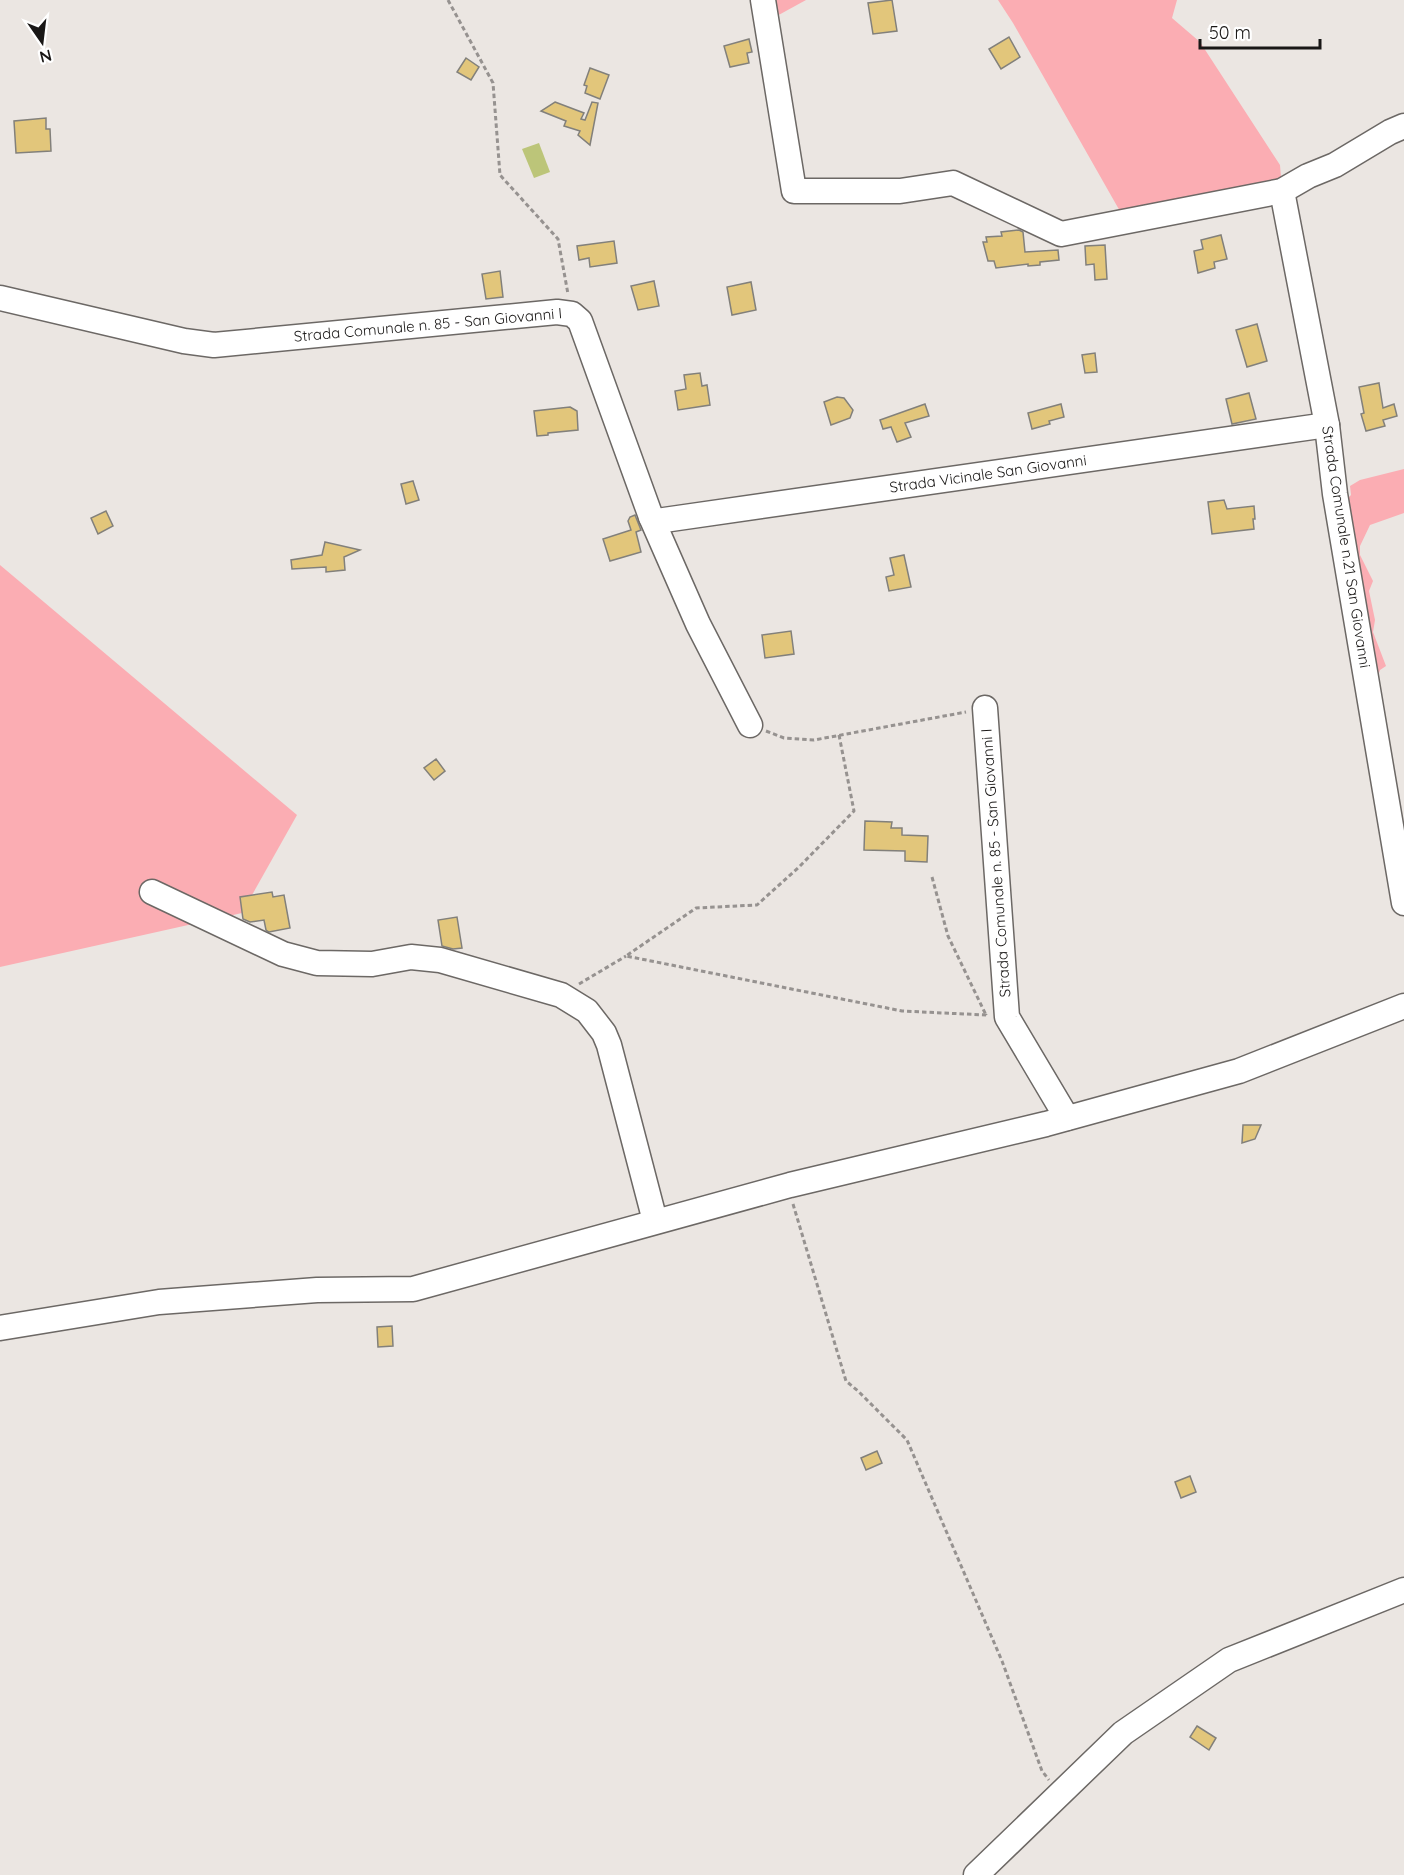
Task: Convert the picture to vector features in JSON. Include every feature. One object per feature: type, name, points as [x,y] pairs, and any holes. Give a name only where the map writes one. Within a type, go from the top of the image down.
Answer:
[{"type":"street","points":[[763,0],[794,191],[900,190],[953,183],[1061,234],[1282,191],[1308,176],[1335,165],[1404,126]]},
{"type":"street","name":"Strada Comunale n.21 San Giovanni","points":[[1282,191],[1327,425],[1335,494],[1404,903]]},
{"type":"street","name":"Strada Comunale n. 85 - San Giovanni I","points":[[0,298],[184,341],[214,345],[557,312],[572,314],[580,321],[651,518],[698,624],[750,725]]},
{"type":"street","name":"Strada Vicinale San Giovanni","points":[[651,518],[657,521],[1327,425]]},
{"type":"street","name":"Strada Comunale n. 85 - San Giovanni I","points":[[985,708],[1007,1017],[1067,1118]]},
{"type":"street","points":[[152,892],[283,954],[317,963],[372,964],[411,957],[440,960],[561,995],[587,1011],[604,1033],[609,1045],[655,1221]]},
{"type":"street","points":[[0,1328],[159,1302],[317,1290],[413,1289],[790,1185],[1067,1118],[1239,1071],[1404,1006]]},
{"type":"street","points":[[975,1875],[1124,1733],[1229,1660],[1404,1590]]},
{"type":"path","points":[[448,0],[493,83],[500,176],[558,239],[572,314]]},
{"type":"path","name":"Strada Comunale n. 85 - San Giovanni I","points":[[750,725],[784,738],[814,740],[985,708]]},
{"type":"path","points":[[561,995],[626,956],[696,908],[757,905],[799,867],[854,811],[838,735]]},
{"type":"path","points":[[932,877],[948,936],[992,1025]]},
{"type":"path","points":[[626,956],[902,1011],[986,1015]]},
{"type":"path","points":[[790,1185],[793,1203],[846,1381],[907,1440],[1002,1661],[1042,1771],[1059,1795]]},
{"type":"shaded area","points":[[771,0],[806,0],[775,17]]},
{"type":"shaded area","points":[[998,0],[1177,0],[1172,18],[1200,42],[1280,165],[1281,177],[1261,186],[1121,213]]},
{"type":"shaded area","points":[[539,143],[550,172],[534,178],[522,149]]},
{"type":"shaded area","points":[[1404,469],[1404,513],[1370,525],[1360,546],[1360,555],[1373,581],[1369,591],[1375,620],[1373,632],[1386,666],[1380,670],[1378,676],[1392,810],[1347,499],[1351,495],[1350,486],[1360,480]]},
{"type":"shaded area","points":[[0,565],[297,815],[242,913],[0,967]]},
{"type":"building","points":[[892,0],[897,31],[873,34],[868,3]]},
{"type":"building","points":[[1009,37],[1020,57],[1001,69],[989,49]]},
{"type":"building","points":[[749,39],[752,52],[747,53],[749,63],[730,67],[724,46]]},
{"type":"building","points":[[466,58],[479,67],[471,80],[457,72]]},
{"type":"building","points":[[590,68],[609,75],[600,99],[585,93],[587,86],[584,85]]},
{"type":"building","points":[[555,102],[584,113],[581,119],[585,120],[592,102],[598,103],[590,145],[578,135],[580,131],[564,126],[566,121],[541,111]]},
{"type":"building","points":[[46,118],[46,129],[50,129],[51,151],[16,153],[14,121]]},
{"type":"building","points":[[1019,230],[1023,232],[1025,252],[1058,250],[1059,260],[1040,262],[1040,265],[1028,266],[1028,264],[996,268],[994,261],[988,261],[983,242],[987,242],[986,237],[1002,236],[1001,232]]},
{"type":"building","points":[[1221,235],[1227,259],[1214,262],[1215,268],[1198,273],[1194,251],[1203,249],[1201,240]]},
{"type":"building","points":[[614,241],[617,263],[590,267],[589,258],[579,260],[577,246]]},
{"type":"building","points":[[1105,245],[1107,279],[1095,280],[1094,264],[1086,265],[1085,246]]},
{"type":"building","points":[[500,271],[503,297],[486,299],[482,274]]},
{"type":"building","points":[[654,281],[659,306],[638,310],[631,286]]},
{"type":"building","points":[[751,282],[756,310],[732,315],[727,287]]},
{"type":"building","points":[[1257,324],[1267,361],[1247,367],[1236,330]]},
{"type":"building","points":[[1095,353],[1097,372],[1085,373],[1082,355]]},
{"type":"building","points":[[700,373],[702,386],[707,385],[710,405],[678,410],[675,391],[686,389],[684,375]]},
{"type":"building","points":[[1379,383],[1383,408],[1394,404],[1397,416],[1383,420],[1385,426],[1366,431],[1361,414],[1364,413],[1359,387]]},
{"type":"building","points":[[1249,393],[1256,419],[1232,424],[1226,399]]},
{"type":"building","points":[[837,397],[844,398],[853,410],[850,418],[831,425],[824,402]]},
{"type":"building","points":[[925,404],[929,416],[905,423],[911,437],[897,442],[891,427],[883,429],[880,420]]},
{"type":"building","points":[[1061,404],[1064,417],[1032,429],[1028,413]]},
{"type":"building","points":[[570,407],[577,411],[578,430],[537,436],[534,411]]},
{"type":"building","points":[[413,481],[419,500],[406,504],[401,484]]},
{"type":"building","points":[[1224,500],[1227,509],[1254,506],[1254,529],[1212,534],[1208,502]]},
{"type":"building","points":[[106,511],[113,526],[98,534],[91,518]]},
{"type":"building","points":[[635,515],[641,530],[636,532],[641,552],[610,561],[603,539],[631,530],[628,521]]},
{"type":"building","points":[[325,542],[360,550],[344,557],[345,570],[326,572],[326,567],[292,569],[291,560],[322,555]]},
{"type":"building","points":[[904,555],[911,587],[889,591],[886,577],[894,575],[890,558]]},
{"type":"building","points":[[791,631],[794,654],[765,658],[762,635]]},
{"type":"building","points":[[436,759],[445,771],[434,780],[424,768]]},
{"type":"building","points":[[865,821],[892,822],[891,828],[902,828],[902,835],[928,836],[927,862],[905,861],[905,851],[864,850]]},
{"type":"building","points":[[272,892],[273,897],[284,895],[290,928],[269,932],[266,930],[264,920],[250,922],[243,919],[240,897]]},
{"type":"building","points":[[457,917],[462,948],[453,949],[442,946],[438,920]]},
{"type":"building","points":[[1243,1125],[1261,1125],[1255,1139],[1242,1143]]},
{"type":"building","points":[[392,1326],[393,1346],[378,1347],[377,1327]]},
{"type":"building","points":[[877,1451],[882,1463],[866,1470],[861,1458]]},
{"type":"building","points":[[1190,1476],[1196,1492],[1181,1498],[1175,1482]]},
{"type":"building","points":[[1197,1726],[1216,1738],[1209,1750],[1190,1737]]}]
